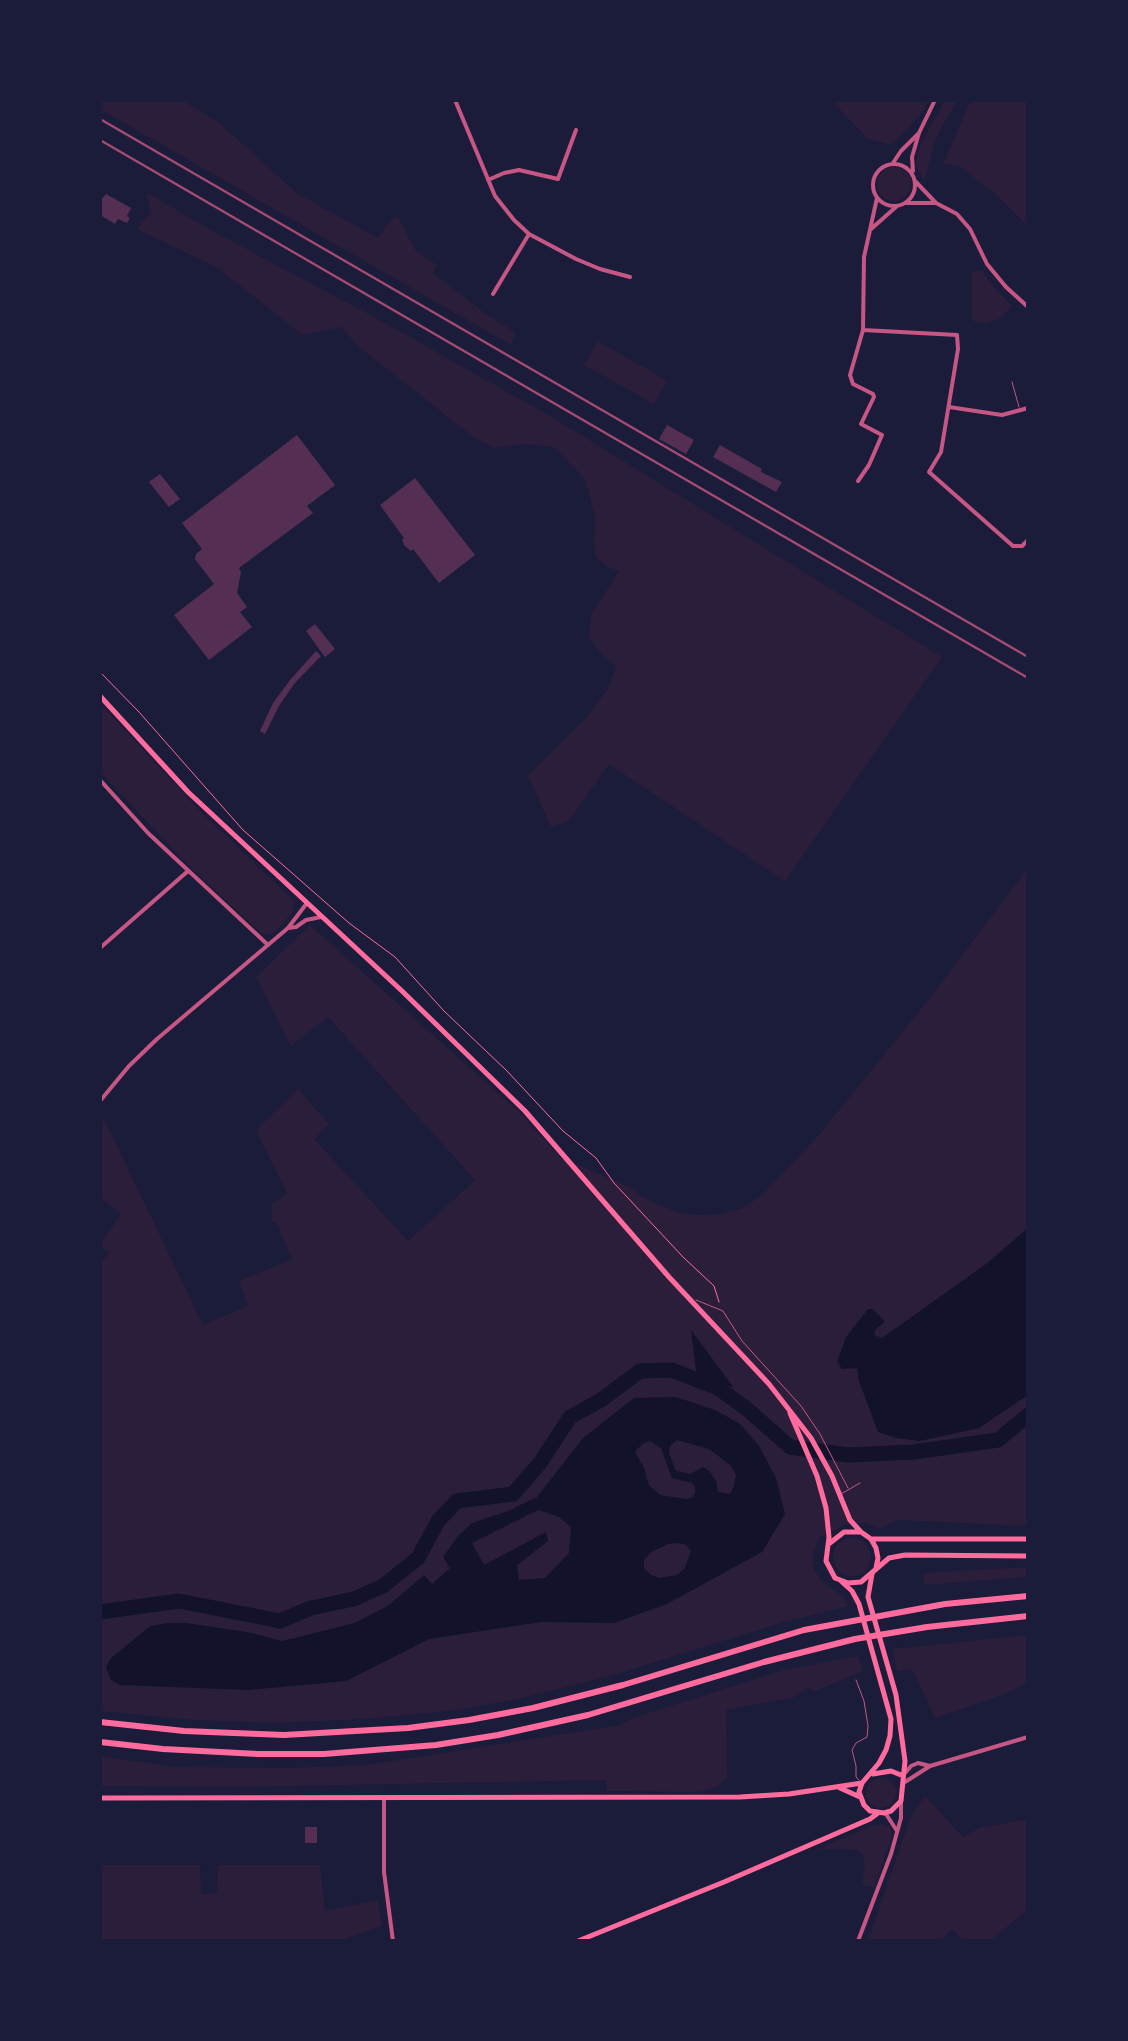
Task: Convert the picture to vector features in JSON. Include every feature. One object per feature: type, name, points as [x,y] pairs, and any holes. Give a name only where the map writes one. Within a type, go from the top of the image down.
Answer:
[{"type":"highway","points":[[100,1722],[184,1732],[284,1735],[438,1724],[532,1708],[609,1689],[851,1620],[959,1602],[1028,1596]]},
{"type":"highway","points":[[100,1742],[258,1754],[339,1753],[436,1744],[588,1715],[855,1639],[1028,1616]]},
{"type":"main road","points":[[100,696],[188,792],[525,1111],[787,1406],[811,1438],[847,1514],[876,1548],[878,1558],[868,1597],[904,1734],[901,1801],[891,1811],[578,1941]]},
{"type":"main road","points":[[787,1406],[816,1476],[829,1524],[827,1567],[852,1591],[859,1604],[890,1719],[888,1744],[862,1783],[860,1797],[870,1811],[881,1813]]},
{"type":"main road","points":[[828,1545],[844,1532],[861,1532]]},
{"type":"main road","points":[[871,1539],[1028,1539]]},
{"type":"main road","points":[[841,1581],[861,1582],[889,1558],[905,1554],[1028,1556]]},
{"type":"main road","points":[[870,1774],[891,1771],[903,1778]]},
{"type":"main road","points":[[100,1798],[740,1796],[789,1794],[862,1783]]},
{"type":"main road","points":[[840,1788],[860,1797]]},
{"type":"main road","points":[[855,1824],[864,1805]]},
{"type":"street","points":[[455,100],[503,208],[530,234],[576,260],[630,278]]},
{"type":"street","points":[[870,230],[913,193],[912,157],[918,133],[936,100]]},
{"type":"street","points":[[488,180],[519,170],[558,179],[576,130]]},
{"type":"street","points":[[894,163],[918,133]]},
{"type":"street","points":[[898,206],[886,205],[874,192],[873,178],[881,168],[894,163],[905,166],[936,203]]},
{"type":"street","points":[[858,481],[882,435],[861,424],[874,397],[851,380],[863,330],[864,257],[877,198]]},
{"type":"street","points":[[904,203],[936,203],[965,221],[987,264],[1028,308]]},
{"type":"street","points":[[493,294],[530,234]]},
{"type":"street","points":[[863,330],[956,336],[958,350],[941,452],[929,472],[1013,546],[1022,546],[1028,540]]},
{"type":"street","points":[[948,407],[1002,415],[1028,408]]},
{"type":"street","points":[[100,780],[148,834],[268,946]]},
{"type":"street","points":[[100,948],[188,871]]},
{"type":"street","points":[[100,1101],[128,1066],[288,928],[307,903]]},
{"type":"street","points":[[288,928],[322,917]]},
{"type":"street","points":[[903,1778],[1028,1737]]},
{"type":"street","points":[[903,1778],[911,1766],[930,1766]]},
{"type":"street","points":[[384,1798],[384,1872],[393,1941]]},
{"type":"street","points":[[858,1941],[891,1854],[901,1801]]},
{"type":"street","points":[[881,1813],[897,1831]]},
{"type":"lane","points":[[1012,382],[1020,410]]},
{"type":"lane","points":[[688,1298],[723,1311],[742,1341],[801,1406],[848,1488]]},
{"type":"lane","points":[[839,1494],[860,1484]]},
{"type":"lane","points":[[856,1680],[868,1726],[867,1738],[852,1750],[856,1777],[862,1783]]},
{"type":"path","points":[[100,672],[244,830],[349,923],[395,958],[564,1131],[596,1158],[611,1179],[714,1286],[723,1311]]},
{"type":"shaded area","points":[[100,100],[182,100],[218,122],[298,194],[378,238],[391,219],[398,216],[415,250],[437,265],[433,273],[516,333],[511,345],[100,109]]},
{"type":"shaded area","points":[[831,100],[928,100],[923,112],[892,145],[868,139]]},
{"type":"shaded area","points":[[945,100],[957,100],[936,138],[924,182],[916,164],[919,147]]},
{"type":"shaded area","points":[[971,100],[1028,100],[1028,226],[959,166],[943,164]]},
{"type":"shaded area","points":[[894,167],[906,172],[911,184],[906,196],[894,201],[882,196],[877,184],[882,172]]},
{"type":"shaded area","points":[[146,192],[550,416],[942,657],[785,881],[609,764],[569,821],[551,827],[528,775],[586,718],[609,687],[616,666],[589,638],[591,615],[619,571],[596,557],[595,517],[585,479],[554,447],[523,444],[494,448],[471,435],[359,347],[341,327],[302,335],[218,268],[137,229],[151,212]]},
{"type":"shaded area","points":[[982,270],[1012,306],[999,319],[985,323],[972,319],[972,272]]},
{"type":"shaded area","points":[[598,341],[668,381],[654,404],[584,365]]},
{"type":"shaded area","points":[[100,703],[200,811],[294,901],[292,913],[271,935],[261,933],[192,869],[100,772]]},
{"type":"shaded area","points":[[1028,868],[1028,1526],[898,1520],[880,1529],[867,1523],[846,1524],[818,1539],[812,1558],[823,1583],[843,1596],[848,1606],[518,1699],[457,1710],[274,1723],[100,1711],[100,1264],[109,1253],[100,1245],[121,1214],[100,1197],[100,1127],[104,1119],[203,1325],[248,1306],[239,1281],[292,1259],[276,1222],[272,1222],[272,1204],[287,1193],[256,1130],[298,1089],[329,1124],[314,1139],[408,1241],[475,1180],[328,1017],[291,1046],[256,977],[310,925],[518,1111],[560,1157],[678,1212],[720,1214],[743,1208],[761,1196],[818,1136]]},
{"type":"shaded area","points":[[1028,1228],[1028,1395],[979,1428],[920,1441],[878,1432],[857,1368],[842,1369],[837,1362],[846,1337],[868,1309],[873,1309],[885,1322],[874,1335],[882,1338],[986,1264]]},
{"type":"shaded area","points":[[691,1330],[734,1388],[696,1371]]},
{"type":"shaded area","points":[[676,1397],[715,1410],[740,1424],[759,1446],[776,1478],[785,1514],[762,1552],[667,1604],[614,1623],[541,1622],[429,1639],[346,1681],[248,1690],[120,1685],[111,1680],[106,1667],[110,1659],[150,1626],[186,1623],[282,1641],[355,1623],[389,1605],[424,1575],[432,1584],[450,1568],[443,1557],[472,1523],[537,1497],[583,1438],[634,1398]],"holes":[[[677,1440],[709,1449],[730,1465],[736,1475],[730,1494],[718,1492],[716,1481],[703,1467],[690,1474],[676,1471],[670,1446]],[[650,1441],[661,1448],[672,1478],[695,1487],[692,1498],[660,1495],[649,1485],[635,1452]],[[538,1510],[559,1517],[571,1527],[569,1553],[545,1578],[519,1580],[517,1565],[548,1541],[546,1532],[484,1565],[472,1543]],[[668,1544],[686,1545],[691,1551],[685,1568],[677,1575],[651,1575],[644,1568],[644,1560]]]},
{"type":"shaded area","points":[[852,1538],[866,1543],[871,1557],[866,1571],[852,1576],[838,1571],[833,1557],[838,1543]]},
{"type":"shaded area","points":[[1028,1567],[1028,1577],[924,1585],[923,1573]]},
{"type":"shaded area","points":[[1028,1635],[1028,1681],[1008,1693],[935,1718],[912,1669],[897,1671],[893,1649]]},
{"type":"shaded area","points":[[858,1656],[863,1671],[815,1691],[807,1688],[795,1697],[726,1710],[727,1778],[717,1787],[699,1792],[607,1791],[606,1780],[100,1786],[100,1756],[175,1767],[367,1765],[620,1725],[784,1670]]},
{"type":"shaded area","points":[[881,1778],[892,1782],[896,1793],[892,1804],[881,1808],[870,1804],[866,1793],[870,1782]]},
{"type":"shaded area","points":[[925,1796],[963,1837],[979,1828],[1028,1819],[1028,1909],[990,1941],[964,1941],[952,1929],[941,1941],[868,1941],[911,1816]]},
{"type":"shaded area","points":[[890,1825],[892,1836],[874,1888],[862,1885],[865,1864],[858,1850],[818,1849],[872,1826]]},
{"type":"shaded area","points":[[100,1865],[200,1865],[201,1894],[217,1893],[218,1865],[320,1865],[325,1911],[378,1900],[382,1926],[339,1941],[100,1941]]},
{"type":"building","points":[[106,194],[131,208],[127,223],[118,219],[115,224],[100,215],[100,201]]},
{"type":"building","points":[[667,425],[694,440],[686,454],[659,439]]},
{"type":"building","points":[[297,435],[335,485],[307,506],[313,513],[239,568],[237,593],[247,607],[240,612],[252,627],[209,660],[174,615],[214,584],[195,559],[202,549],[182,523]]},
{"type":"building","points":[[720,445],[782,482],[776,492],[713,457]]},
{"type":"building","points":[[160,474],[180,499],[169,507],[149,482]]},
{"type":"building","points":[[415,478],[475,555],[439,583],[413,549],[405,546],[404,538],[380,505]]},
{"type":"building","points":[[315,624],[335,649],[325,657],[306,631]]},
{"type":"building","points":[[316,651],[321,656],[294,684],[265,734],[260,731],[273,703]]},
{"type":"building","points":[[305,1827],[317,1827],[317,1843],[305,1843]]},
{"type":"waterway","points":[[100,1612],[179,1601],[280,1621],[311,1608],[354,1599],[383,1586],[418,1558],[438,1521],[457,1501],[513,1494],[540,1463],[570,1417],[640,1371],[672,1370],[718,1388],[790,1447],[848,1455],[914,1452],[998,1440],[1028,1415]]},
{"type":"railway","points":[[100,119],[1028,657]]},
{"type":"railway","points":[[100,140],[1028,678]]}]
